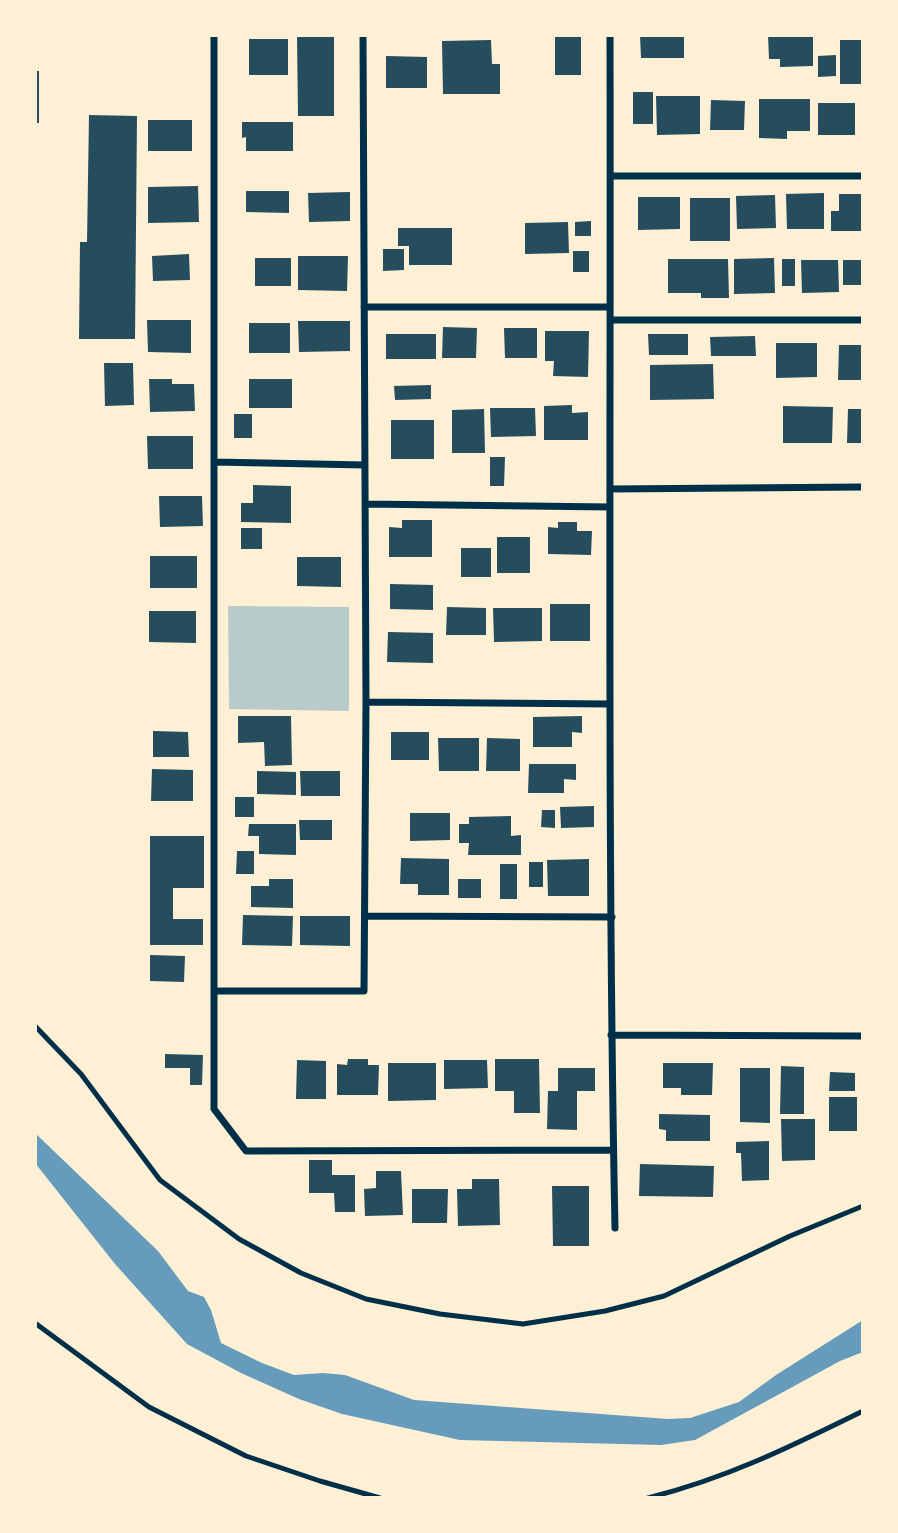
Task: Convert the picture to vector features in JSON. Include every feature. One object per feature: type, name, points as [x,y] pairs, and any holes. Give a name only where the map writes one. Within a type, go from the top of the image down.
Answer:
[{"type":"street","points":[[214,35],[214,1109],[246,1152],[613,1150]]},
{"type":"street","points":[[216,991],[363,991],[366,702],[363,35]]},
{"type":"street","points":[[610,35],[611,1035],[615,1228]]},
{"type":"street","points":[[611,176],[863,176]]},
{"type":"street","points":[[364,307],[610,307]]},
{"type":"street","points":[[610,320],[863,320]]},
{"type":"street","points":[[214,462],[365,465]]},
{"type":"street","points":[[610,489],[863,487]]},
{"type":"street","points":[[365,504],[610,507]]},
{"type":"street","points":[[366,702],[610,704]]},
{"type":"street","points":[[365,916],[612,916]]},
{"type":"street","points":[[611,1035],[863,1036]]},
{"type":"lane","points":[[35,1026],[81,1074],[160,1180],[239,1239],[301,1273],[366,1299],[440,1314],[523,1324],[605,1311],[664,1296],[790,1236],[863,1206]]},
{"type":"lane","points":[[35,1323],[149,1407],[234,1450],[308,1477],[380,1498]]},
{"type":"lane","points":[[648,1498],[727,1475],[863,1412]]},
{"type":"shaded area","points":[[228,606],[349,607],[349,711],[229,709]]},
{"type":"water","points":[[35,1133],[158,1251],[188,1291],[204,1297],[221,1343],[294,1375],[345,1375],[414,1400],[668,1419],[690,1418],[739,1402],[776,1375],[863,1320],[863,1352],[840,1361],[695,1440],[661,1445],[460,1440],[342,1414],[299,1399],[241,1373],[187,1344],[115,1264],[35,1163]]},
{"type":"building","points":[[297,35],[334,35],[334,116],[298,116]]},
{"type":"building","points":[[555,35],[581,35],[581,75],[555,75]]},
{"type":"building","points":[[640,35],[684,35],[684,58],[641,58]]},
{"type":"building","points":[[768,35],[813,35],[813,66],[780,67],[780,59],[769,59]]},
{"type":"building","points":[[249,39],[288,39],[288,75],[249,75]]},
{"type":"building","points":[[491,40],[492,64],[500,64],[500,94],[443,94],[442,41]]},
{"type":"building","points":[[840,40],[863,40],[863,84],[840,84]]},
{"type":"building","points":[[836,55],[836,76],[818,77],[818,56]]},
{"type":"building","points":[[386,56],[427,57],[427,88],[386,88]]},
{"type":"building","points":[[35,71],[39,71],[39,123],[35,123]]},
{"type":"building","points":[[633,92],[653,92],[653,124],[633,124]]},
{"type":"building","points":[[656,96],[700,96],[700,134],[657,135]]},
{"type":"building","points":[[759,99],[810,99],[810,131],[787,131],[787,139],[759,138]]},
{"type":"building","points":[[711,100],[745,101],[744,130],[710,130]]},
{"type":"building","points":[[818,103],[855,103],[855,135],[818,135]]},
{"type":"building","points":[[89,115],[137,116],[135,339],[79,339],[80,242],[87,242]]},
{"type":"building","points":[[148,120],[192,120],[192,151],[148,151]]},
{"type":"building","points":[[242,122],[293,122],[293,151],[246,151],[246,137],[242,138]]},
{"type":"building","points":[[198,186],[199,222],[148,223],[148,187]]},
{"type":"building","points":[[246,191],[289,191],[289,213],[246,212]]},
{"type":"building","points":[[350,192],[350,221],[309,222],[308,193]]},
{"type":"building","points":[[824,193],[824,229],[787,229],[786,194]]},
{"type":"building","points":[[839,194],[863,194],[863,231],[831,231],[831,211],[839,211]]},
{"type":"building","points":[[775,195],[776,228],[737,229],[736,196]]},
{"type":"building","points":[[638,197],[680,197],[680,229],[638,230]]},
{"type":"building","points":[[690,198],[730,198],[730,241],[690,241]]},
{"type":"building","points":[[591,221],[591,236],[575,236],[575,222]]},
{"type":"building","points":[[568,222],[569,253],[525,254],[525,223]]},
{"type":"building","points":[[398,228],[452,228],[452,265],[409,265],[409,246],[398,246]]},
{"type":"building","points":[[383,249],[404,249],[404,270],[383,271]]},
{"type":"building","points":[[573,251],[589,251],[589,272],[573,272]]},
{"type":"building","points":[[189,254],[190,280],[153,281],[152,256]]},
{"type":"building","points":[[298,256],[348,256],[347,291],[298,290]]},
{"type":"building","points":[[255,258],[291,258],[291,286],[255,286]]},
{"type":"building","points":[[774,258],[775,293],[734,294],[734,259]]},
{"type":"building","points":[[668,259],[728,259],[729,298],[701,298],[701,293],[668,293]]},
{"type":"building","points":[[782,259],[795,259],[795,286],[782,286]]},
{"type":"building","points":[[801,260],[838,260],[839,292],[802,293]]},
{"type":"building","points":[[843,260],[862,260],[861,285],[843,285]]},
{"type":"building","points":[[147,320],[191,320],[191,353],[148,352]]},
{"type":"building","points":[[298,321],[350,321],[350,351],[299,352]]},
{"type":"building","points":[[249,323],[290,323],[290,353],[249,353]]},
{"type":"building","points":[[443,327],[477,328],[476,358],[442,358]]},
{"type":"building","points":[[504,328],[537,328],[537,358],[505,358]]},
{"type":"building","points":[[545,331],[589,331],[588,377],[553,376],[554,361],[545,361]]},
{"type":"building","points":[[386,334],[436,334],[436,359],[386,359]]},
{"type":"building","points":[[648,334],[688,334],[688,355],[649,355]]},
{"type":"building","points":[[755,336],[756,356],[711,356],[710,337]]},
{"type":"building","points":[[776,343],[817,343],[817,377],[776,378]]},
{"type":"building","points":[[839,345],[863,345],[863,380],[838,380]]},
{"type":"building","points":[[104,363],[133,363],[134,405],[105,406]]},
{"type":"building","points":[[713,364],[714,399],[650,400],[650,365]]},
{"type":"building","points":[[149,379],[172,379],[172,384],[194,384],[195,411],[150,412]]},
{"type":"building","points":[[249,379],[292,379],[292,408],[249,408]]},
{"type":"building","points":[[431,385],[431,399],[395,400],[394,386]]},
{"type":"building","points":[[572,405],[572,413],[588,412],[588,440],[544,440],[544,406]]},
{"type":"building","points":[[783,406],[833,407],[832,443],[783,443]]},
{"type":"building","points":[[490,408],[535,408],[536,436],[491,437]]},
{"type":"building","points":[[484,409],[485,453],[452,453],[452,410]]},
{"type":"building","points":[[848,409],[863,409],[863,443],[847,443]]},
{"type":"building","points":[[234,414],[252,414],[252,438],[234,438]]},
{"type":"building","points":[[391,420],[434,420],[434,459],[391,459]]},
{"type":"building","points":[[147,436],[193,436],[193,469],[148,469]]},
{"type":"building","points":[[490,457],[505,457],[504,486],[490,486]]},
{"type":"building","points":[[253,485],[291,486],[291,523],[241,522],[241,503],[253,503]]},
{"type":"building","points":[[159,496],[202,496],[203,526],[160,527]]},
{"type":"building","points":[[402,520],[432,520],[432,557],[389,557],[389,527],[402,528]]},
{"type":"building","points":[[558,522],[577,522],[577,531],[592,531],[591,555],[548,554],[548,527],[558,528]]},
{"type":"building","points":[[241,528],[262,528],[262,549],[241,549]]},
{"type":"building","points":[[497,537],[530,537],[530,573],[497,573]]},
{"type":"building","points":[[461,548],[491,548],[491,577],[461,577]]},
{"type":"building","points":[[150,556],[197,556],[197,588],[150,588]]},
{"type":"building","points":[[297,557],[341,557],[341,587],[297,586]]},
{"type":"building","points":[[390,584],[433,585],[433,610],[390,609]]},
{"type":"building","points":[[550,604],[590,604],[590,641],[550,641]]},
{"type":"building","points":[[447,607],[486,608],[486,635],[446,635]]},
{"type":"building","points":[[493,608],[542,608],[542,641],[494,642]]},
{"type":"building","points":[[149,611],[196,611],[196,643],[149,642]]},
{"type":"building","points":[[388,632],[433,633],[433,663],[387,662]]},
{"type":"building","points":[[238,716],[291,716],[292,765],[265,766],[264,742],[238,743]]},
{"type":"building","points":[[582,716],[582,733],[572,732],[572,747],[533,747],[533,717]]},
{"type":"building","points":[[153,731],[188,732],[189,757],[153,757]]},
{"type":"building","points":[[391,732],[429,732],[429,760],[391,760]]},
{"type":"building","points":[[438,738],[479,738],[479,771],[439,771]]},
{"type":"building","points":[[487,738],[520,739],[520,771],[486,771]]},
{"type":"building","points":[[529,764],[576,764],[576,780],[564,779],[564,793],[528,793]]},
{"type":"building","points":[[152,769],[193,770],[193,801],[151,801]]},
{"type":"building","points":[[257,771],[296,772],[296,795],[257,794]]},
{"type":"building","points":[[300,771],[340,771],[340,796],[301,796]]},
{"type":"building","points":[[235,797],[254,797],[254,817],[235,817]]},
{"type":"building","points":[[594,806],[594,827],[561,828],[560,807]]},
{"type":"building","points":[[542,810],[555,810],[555,828],[541,827]]},
{"type":"building","points":[[410,813],[450,813],[450,840],[410,841]]},
{"type":"building","points":[[511,816],[511,836],[521,835],[521,855],[468,855],[469,843],[459,843],[459,824],[469,824],[469,817]]},
{"type":"building","points":[[299,820],[332,820],[332,840],[300,840]]},
{"type":"building","points":[[249,824],[296,824],[296,855],[259,854],[259,836],[248,836]]},
{"type":"building","points":[[150,836],[204,836],[204,888],[173,888],[173,919],[203,919],[203,945],[150,945]]},
{"type":"building","points":[[237,851],[254,851],[254,874],[236,874]]},
{"type":"building","points":[[401,858],[449,859],[449,895],[418,895],[418,884],[400,884]]},
{"type":"building","points":[[589,859],[589,896],[548,896],[547,860]]},
{"type":"building","points":[[529,862],[543,862],[543,887],[529,887]]},
{"type":"building","points":[[500,864],[517,864],[517,899],[500,899]]},
{"type":"building","points":[[269,879],[293,879],[293,908],[251,907],[251,886],[269,886]]},
{"type":"building","points":[[458,879],[481,879],[481,898],[458,898]]},
{"type":"building","points":[[243,915],[293,916],[292,946],[242,945]]},
{"type":"building","points":[[300,916],[350,916],[350,946],[300,945]]},
{"type":"building","points":[[150,955],[185,956],[184,982],[150,981]]},
{"type":"building","points":[[165,1054],[203,1055],[202,1085],[190,1085],[190,1068],[165,1068]]},
{"type":"building","points":[[348,1059],[368,1059],[368,1065],[379,1065],[378,1095],[337,1095],[337,1064],[347,1065]]},
{"type":"building","points":[[495,1059],[539,1059],[540,1113],[514,1113],[514,1091],[495,1091]]},
{"type":"building","points":[[297,1060],[326,1061],[326,1099],[296,1099]]},
{"type":"building","points":[[444,1060],[487,1060],[488,1088],[444,1089]]},
{"type":"building","points":[[388,1063],[436,1063],[436,1100],[388,1101]]},
{"type":"building","points":[[663,1063],[713,1063],[712,1095],[681,1095],[681,1088],[663,1088]]},
{"type":"building","points":[[781,1066],[804,1067],[804,1114],[780,1114]]},
{"type":"building","points":[[558,1068],[595,1068],[595,1091],[577,1091],[577,1130],[547,1129],[548,1091],[558,1091]]},
{"type":"building","points":[[740,1068],[770,1068],[770,1123],[740,1122]]},
{"type":"building","points":[[830,1072],[855,1073],[855,1091],[829,1091]]},
{"type":"building","points":[[829,1097],[857,1097],[857,1131],[829,1131]]},
{"type":"building","points":[[659,1114],[710,1115],[710,1141],[666,1141],[666,1130],[659,1129]]},
{"type":"building","points":[[781,1119],[815,1119],[815,1160],[782,1161]]},
{"type":"building","points":[[769,1141],[769,1180],[742,1181],[741,1153],[736,1153],[736,1142]]},
{"type":"building","points":[[309,1160],[332,1160],[332,1175],[355,1175],[355,1212],[335,1212],[334,1193],[309,1193]]},
{"type":"building","points":[[640,1164],[714,1166],[713,1197],[639,1196]]},
{"type":"building","points":[[376,1171],[401,1171],[403,1215],[365,1216],[364,1189],[376,1188]]},
{"type":"building","points":[[472,1179],[499,1179],[500,1225],[458,1226],[457,1189],[472,1189]]},
{"type":"building","points":[[552,1186],[589,1186],[589,1246],[553,1246]]},
{"type":"building","points":[[412,1189],[448,1189],[447,1223],[412,1223]]}]
